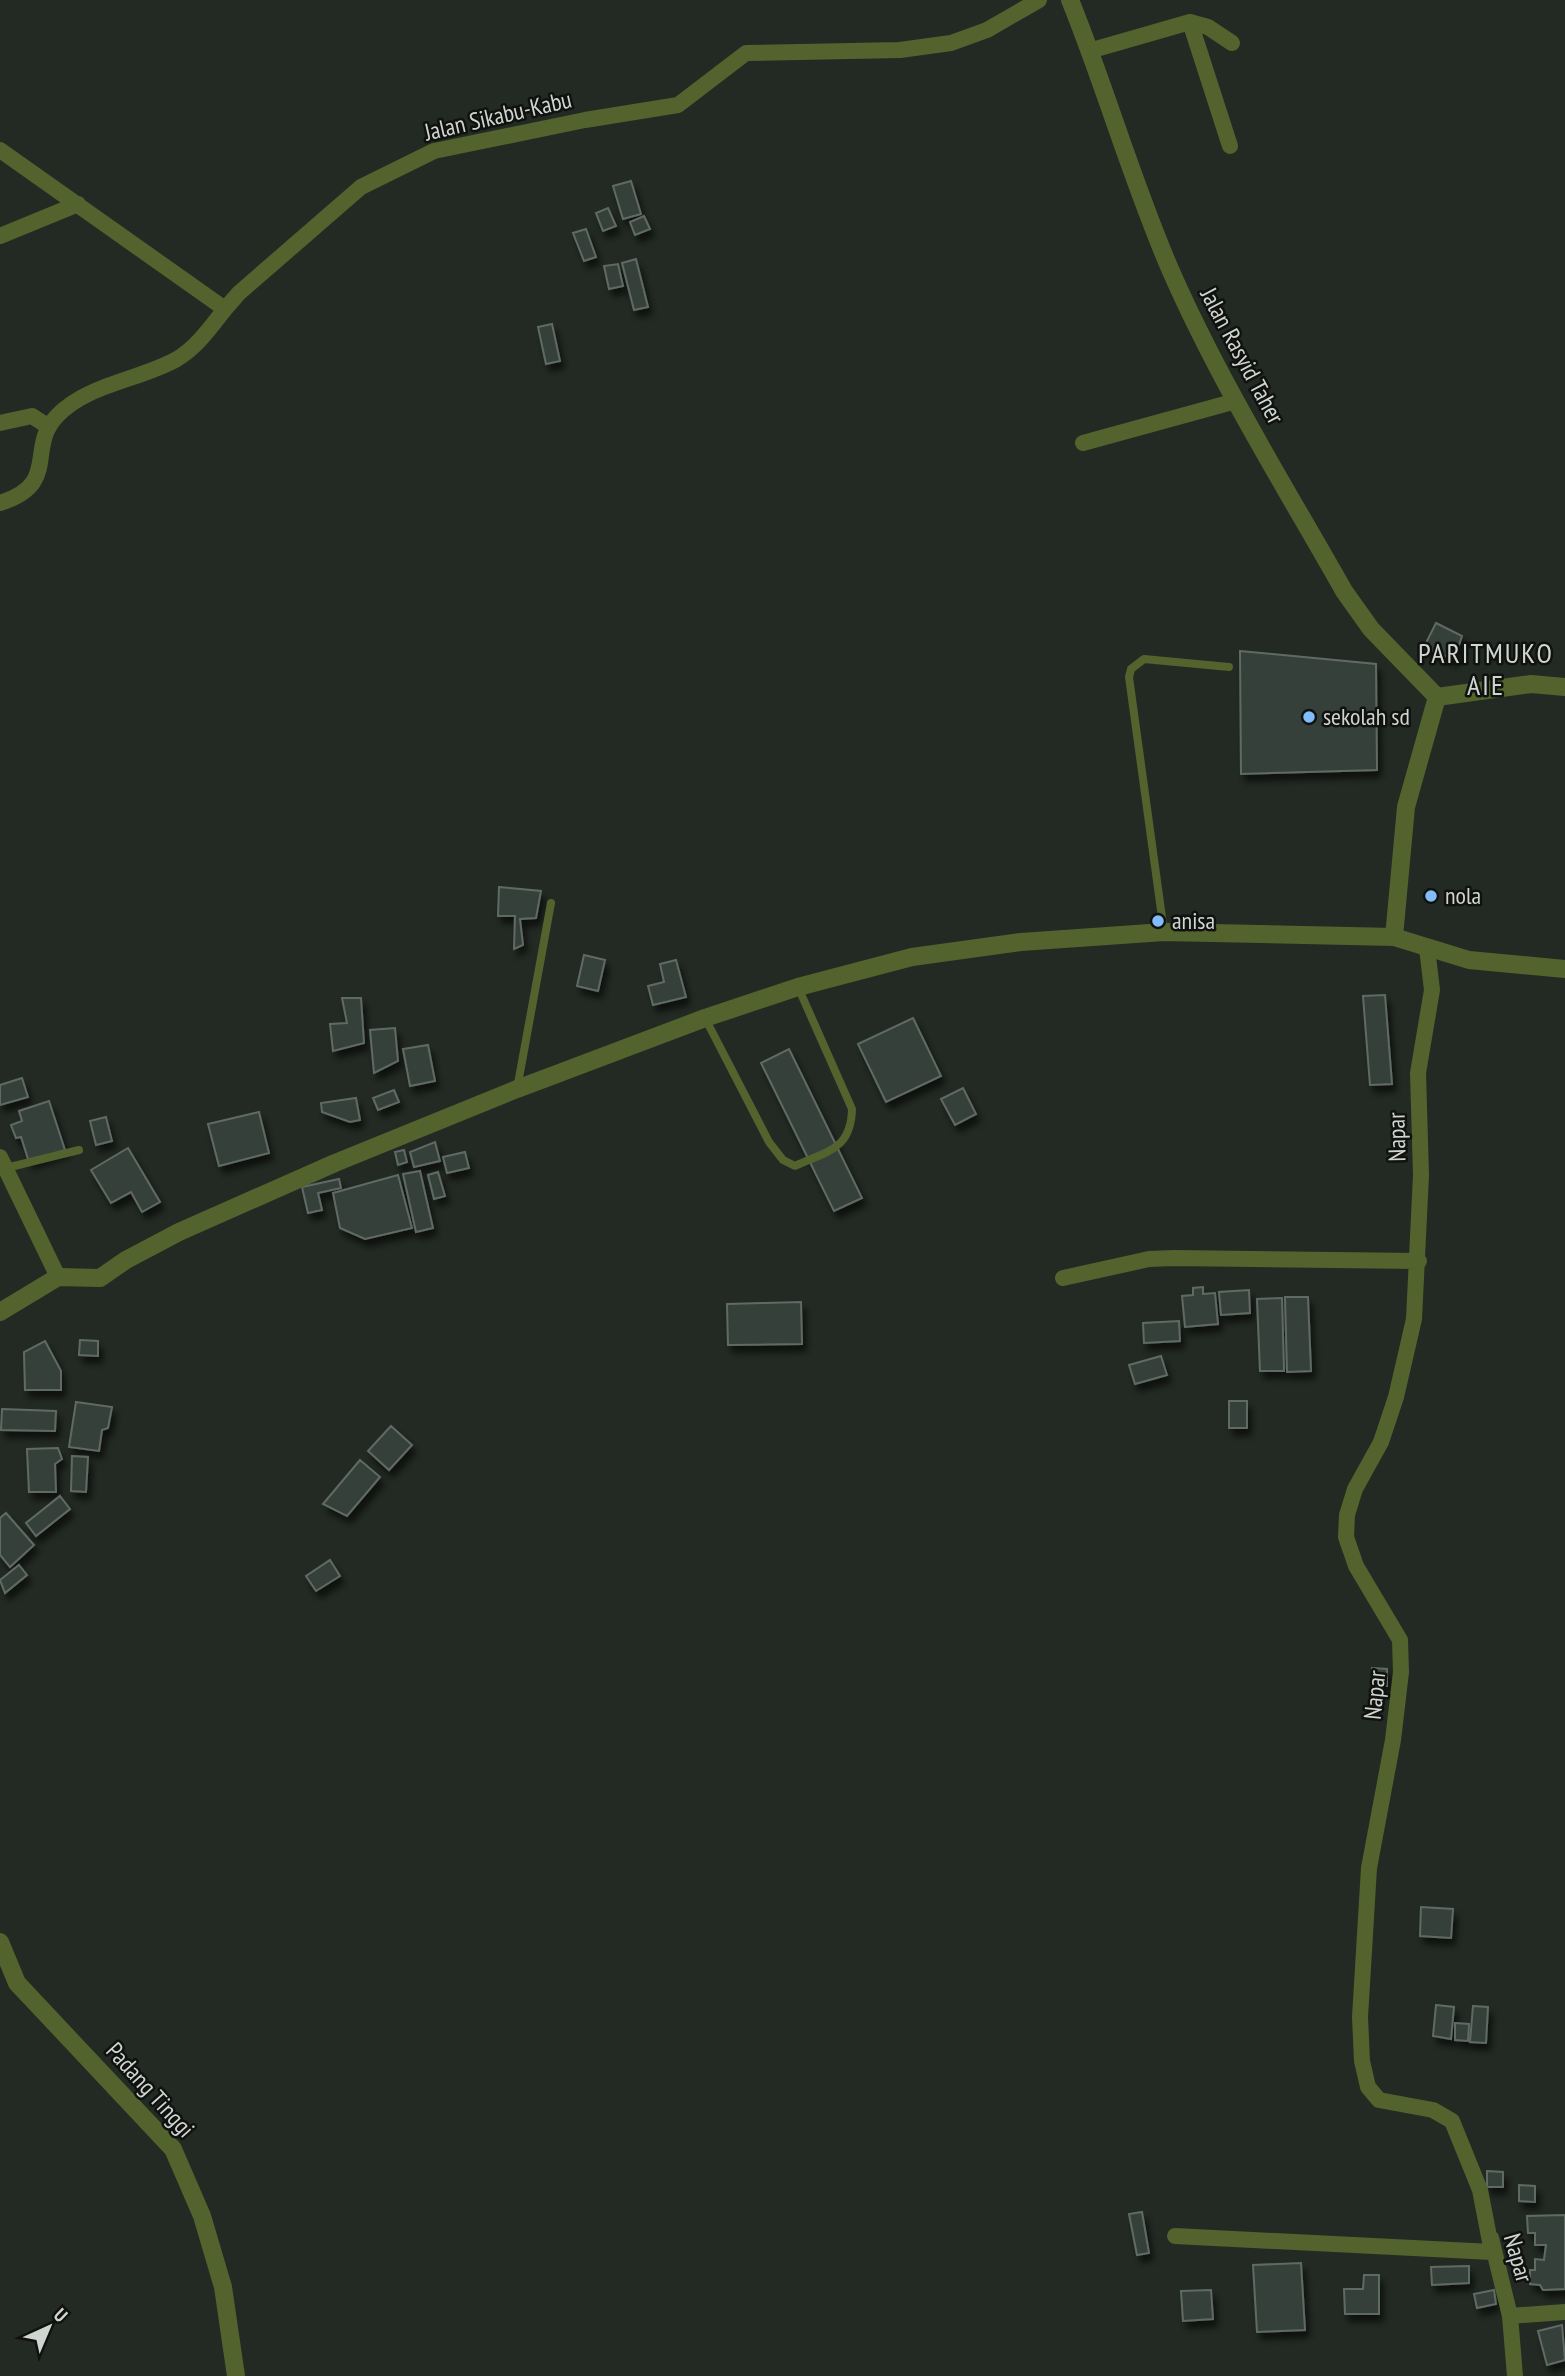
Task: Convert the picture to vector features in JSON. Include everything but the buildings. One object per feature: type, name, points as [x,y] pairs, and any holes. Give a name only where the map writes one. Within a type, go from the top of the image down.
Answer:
[{"type":"street","name":"Jalan Sikabu-Kabu","points":[[49,427],[55,417],[76,401],[176,359],[194,346],[239,293],[361,187],[434,151],[585,120],[678,105],[746,53],[900,50],[951,43],[987,30],[1039,0]]},
{"type":"street","name":"Jalan Rasyid Taher","points":[[1070,0],[1121,145],[1169,267],[1203,342],[1344,591],[1371,629],[1437,697]]},
{"type":"street","points":[[1089,51],[1190,22],[1208,27],[1232,43]]},
{"type":"street","points":[[1190,22],[1230,146]]},
{"type":"street","points":[[0,150],[225,309]]},
{"type":"street","points":[[0,236],[78,204]]},
{"type":"street","points":[[1083,443],[1236,401]]},
{"type":"street","points":[[0,423],[32,416],[49,427],[35,482],[27,492],[0,503]]},
{"type":"street","points":[[1394,937],[1406,807],[1437,697],[1531,684],[1565,687]]},
{"type":"street","points":[[0,1312],[58,1278],[100,1279],[126,1260],[179,1232],[335,1163],[517,1088],[705,1018],[798,987],[912,957],[1021,942],[1164,932],[1394,937],[1469,960],[1565,969]]},
{"type":"street","name":"Napar","points":[[1427,947],[1432,990],[1418,1073],[1419,1261],[1415,1320],[1396,1397],[1381,1441],[1355,1489],[1347,1515],[1346,1537],[1356,1566],[1392,1620],[1400,1640],[1401,1651],[1393,1740],[1369,1868],[1360,2017],[1362,2061],[1368,2087],[1380,2101],[1433,2110],[1452,2121],[1480,2190],[1492,2252]]},
{"type":"street","points":[[3,1162],[58,1278]]},
{"type":"street","points":[[1063,1278],[1149,1259],[1419,1261]]},
{"type":"street","name":"Padang Tinggi","points":[[0,1942],[17,1983],[173,2149],[202,2216],[223,2287],[236,2376]]},
{"type":"street","points":[[1175,2236],[1492,2252]]},
{"type":"street","name":"Napar","points":[[1492,2252],[1491,2238],[1510,2316],[1515,2376]]},
{"type":"street","points":[[1510,2316],[1565,2312]]},
{"type":"lane","points":[[1164,932],[1129,677],[1131,669],[1144,660],[1229,667]]},
{"type":"lane","points":[[517,1088],[551,903]]},
{"type":"lane","points":[[705,1018],[769,1142],[783,1160],[795,1166],[841,1145],[852,1128],[852,1109],[798,987]]},
{"type":"lane","points":[[3,1162],[79,1150]]},
{"type":"place","name":"sekolah sd","points":[[1309,717]]},
{"type":"place","name":"nola","points":[[1431,896]]},
{"type":"place","name":"anisa","points":[[1158,921]]},
{"type":"district","name":"PARITMUKO AIE","points":[[1486,669]]}]
